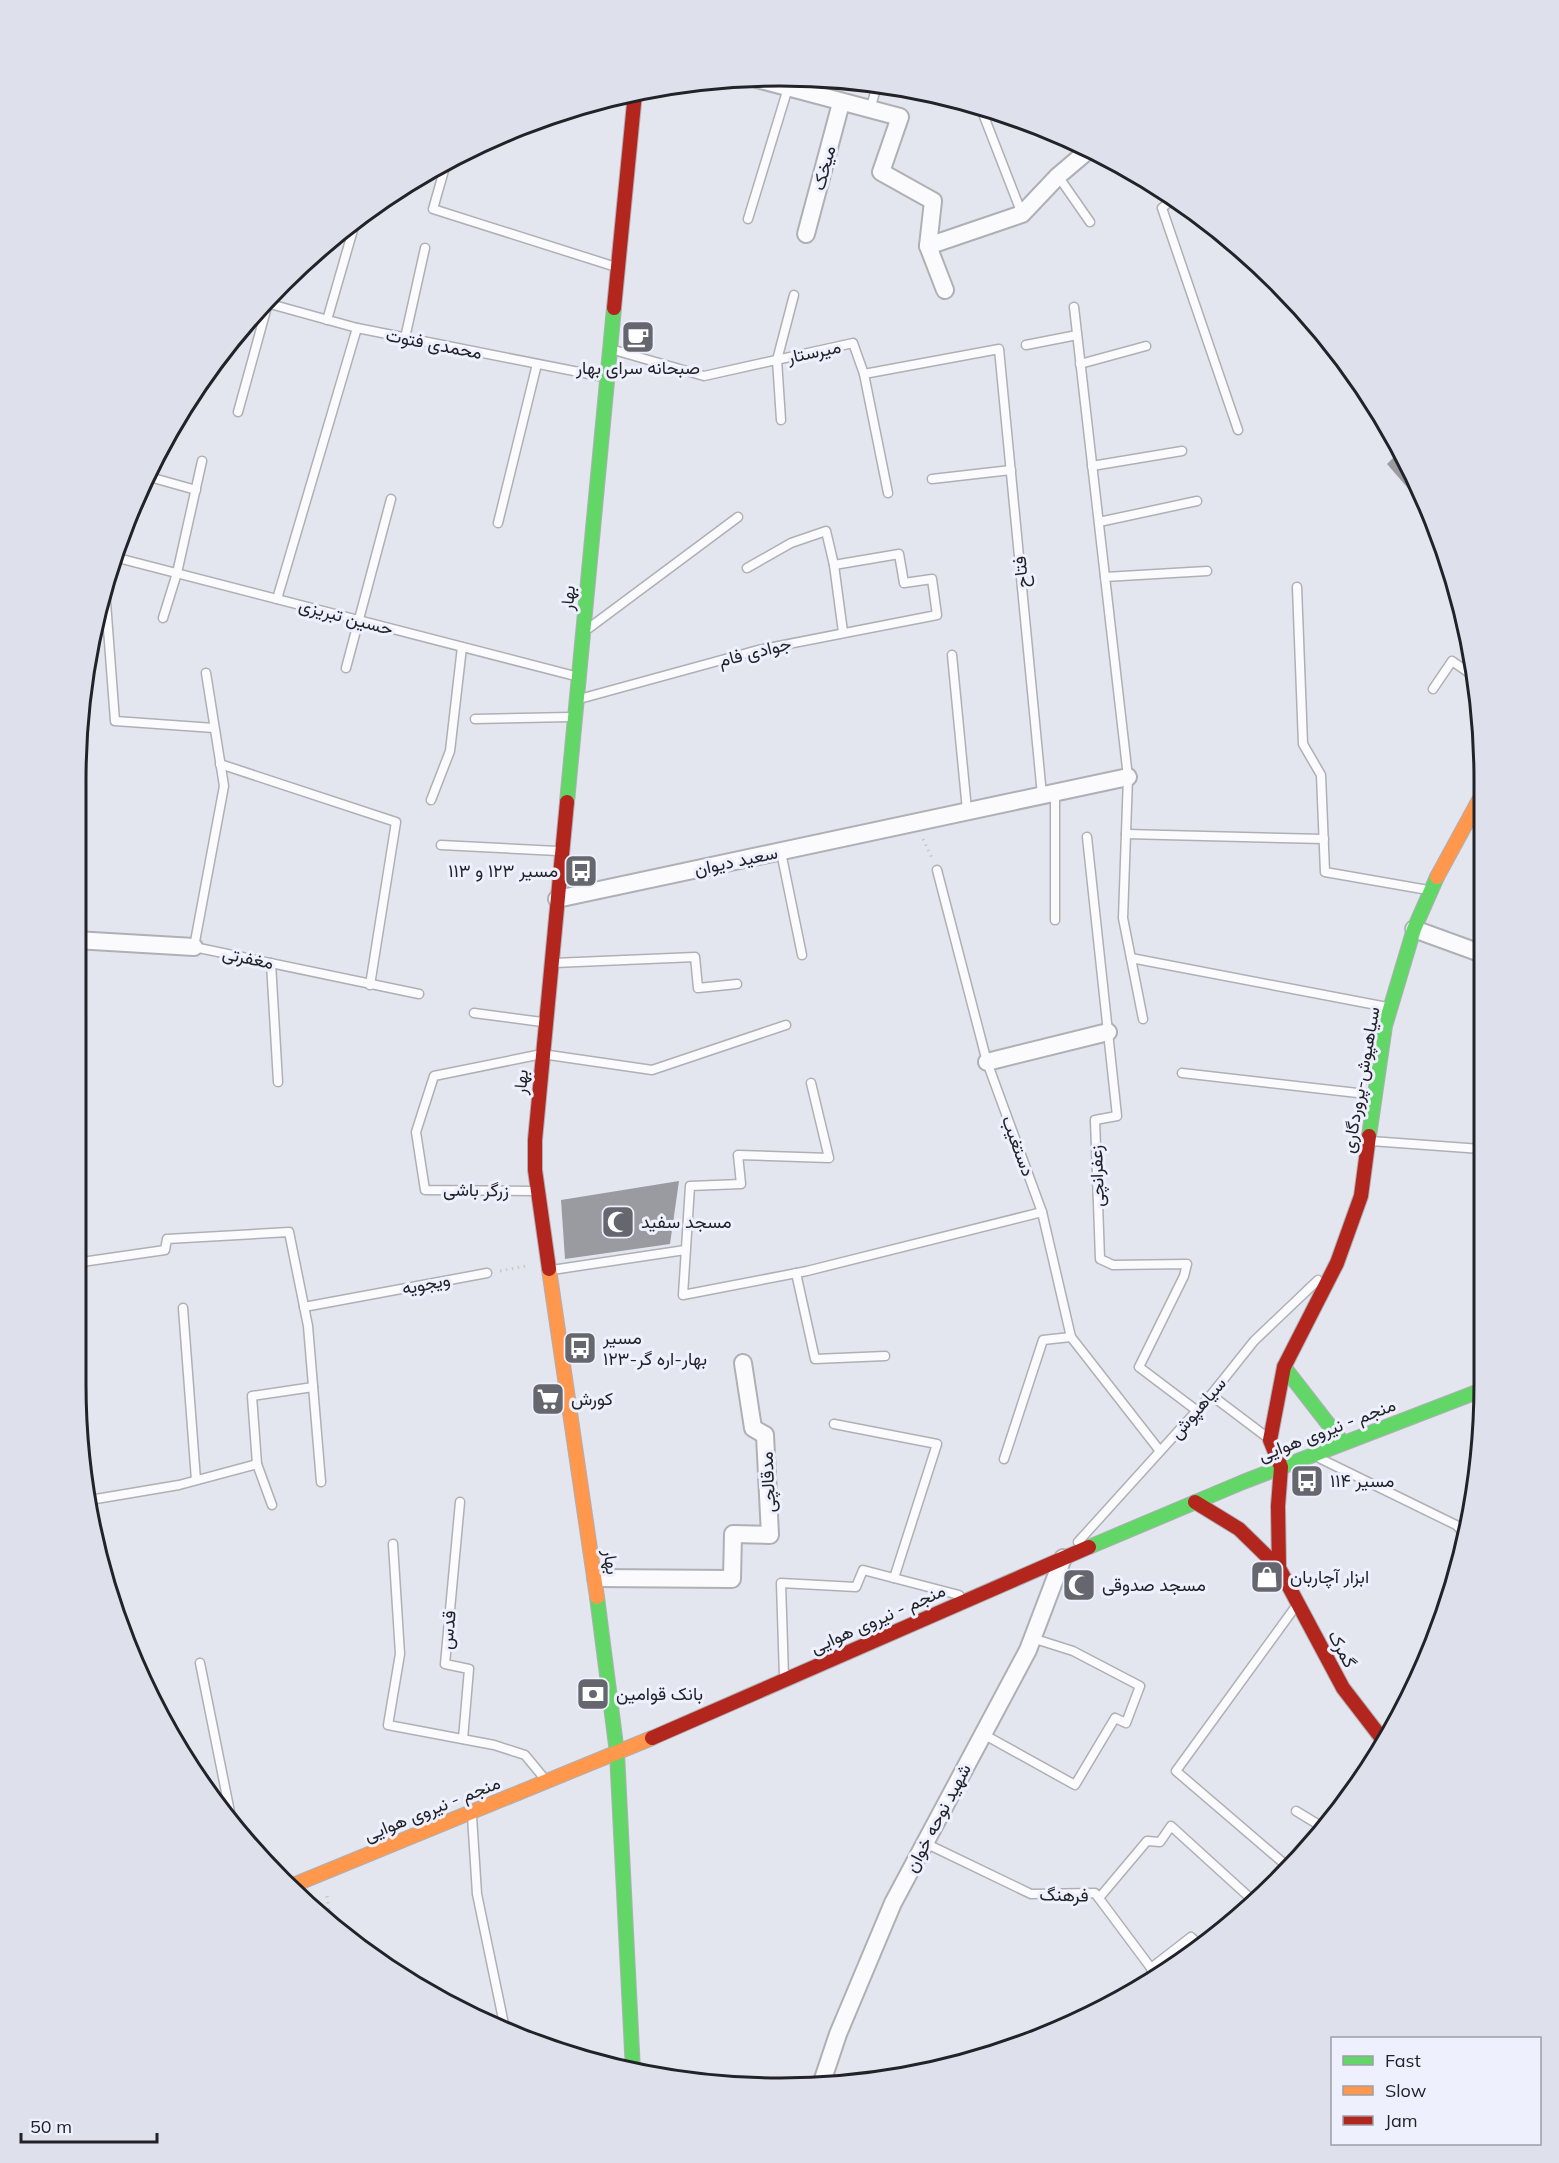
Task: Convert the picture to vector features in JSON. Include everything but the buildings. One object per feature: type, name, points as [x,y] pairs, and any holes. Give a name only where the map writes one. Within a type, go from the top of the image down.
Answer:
[{"type":"main road","name":"بهار","points":[[633,2061],[617,1753],[596,1578],[538,1191],[535,1140],[634,101]]},
{"type":"main road","name":"سیاهپوش-پروردگاری","points":[[1270,1440],[1284,1367],[1336,1263],[1361,1196],[1385,1026],[1414,929],[1474,810]]},
{"type":"main road","points":[[1284,1367],[1343,1443]]},
{"type":"main road","name":"منجم - نیروی هوایی","points":[[299,1883],[617,1753],[1195,1502],[1474,1393]]},
{"type":"main road","points":[[1270,1440],[1281,1467]]},
{"type":"main road","name":"گمرک","points":[[1279,1568],[1278,1506],[1281,1467]]},
{"type":"main road","name":"گمرک","points":[[1195,1502],[1239,1529],[1279,1568],[1343,1688],[1378,1734]]},
{"type":"street","points":[[781,86],[900,117],[881,172],[933,201],[928,246],[945,290]]},
{"type":"street","name":"میخک","points":[[806,234],[841,103]]},
{"type":"street","points":[[928,246],[1022,214],[1058,176],[1082,155]]},
{"type":"street","name":"سعید دیوان","points":[[557,898],[1128,777]]},
{"type":"street","points":[[1414,929],[1474,951]]},
{"type":"street","name":"مغفرتی","points":[[86,941],[194,947]]},
{"type":"street","points":[[987,1062],[1108,1032]]},
{"type":"street","name":"مدقالچی","points":[[596,1578],[732,1579],[733,1534],[770,1535],[765,1435],[753,1428],[743,1363]]},
{"type":"street","name":"شهید نوحه خوان","points":[[824,2076],[838,2034],[893,1903],[1032,1638],[1063,1558]]},
{"type":"lane","points":[[748,219],[788,88]]},
{"type":"lane","points":[[870,110],[875,92]]},
{"type":"lane","points":[[984,116],[1022,214]]},
{"type":"lane","points":[[443,173],[433,209],[618,267]]},
{"type":"lane","points":[[1058,176],[1090,222]]},
{"type":"lane","points":[[1167,204],[1162,208],[1238,430]]},
{"type":"lane","points":[[327,320],[352,233]]},
{"type":"lane","points":[[405,338],[425,248]]},
{"type":"lane","points":[[781,420],[777,360],[794,295]]},
{"type":"lane","name":"محمدی فتوت","points":[[274,304],[357,328],[607,378]]},
{"type":"lane","points":[[1074,307],[1128,777],[1123,918],[1143,1019]]},
{"type":"lane","points":[[238,412],[262,318]]},
{"type":"lane","points":[[277,599],[357,328]]},
{"type":"lane","points":[[1026,345],[1077,335]]},
{"type":"lane","name":"میرستار","points":[[610,349],[704,376],[853,343],[864,374],[999,349]]},
{"type":"lane","points":[[1080,364],[1146,346]]},
{"type":"lane","name":"فتاح","points":[[999,349],[1048,794],[1055,920]]},
{"type":"lane","points":[[498,524],[537,364]]},
{"type":"lane","points":[[864,374],[888,493]]},
{"type":"lane","points":[[1092,466],[1182,451]]},
{"type":"lane","points":[[163,618],[177,573],[202,461]]},
{"type":"lane","points":[[932,479],[1011,470]]},
{"type":"lane","points":[[154,478],[195,490]]},
{"type":"lane","points":[[346,668],[391,499]]},
{"type":"lane","points":[[1099,522],[1197,501]]},
{"type":"lane","points":[[583,633],[738,517]]},
{"type":"lane","points":[[747,568],[791,543],[826,531],[834,565],[843,632]]},
{"type":"lane","name":"جوادی فام","points":[[576,700],[759,650],[937,615],[932,579],[904,584],[898,555],[834,565]]},
{"type":"lane","name":"حسین تبریزی","points":[[121,559],[579,677]]},
{"type":"lane","points":[[1105,577],[1207,571]]},
{"type":"lane","points":[[1296,587],[1303,744],[1321,775],[1325,872],[1432,890]]},
{"type":"lane","points":[[107,610],[115,721],[214,728]]},
{"type":"lane","points":[[431,800],[450,751],[462,647]]},
{"type":"lane","points":[[952,655],[967,810]]},
{"type":"lane","points":[[1433,689],[1452,661],[1465,670]]},
{"type":"lane","points":[[194,947],[224,786],[206,673]]},
{"type":"lane","points":[[475,719],[575,717]]},
{"type":"lane","points":[[220,764],[396,822],[370,985]]},
{"type":"lane","points":[[1126,834],[1324,839]]},
{"type":"lane","name":"زعفرانچی","points":[[1087,837],[1117,1116],[1095,1120],[1100,1259],[1113,1265],[1187,1264],[1184,1276],[1139,1366],[1196,1410]]},
{"type":"lane","points":[[441,845],[562,851]]},
{"type":"lane","points":[[781,852],[802,955]]},
{"type":"lane","name":"دستغیب","points":[[937,870],[987,1062],[1042,1212],[1071,1336],[1160,1451]]},
{"type":"lane","name":"مغفرتی","points":[[194,947],[419,994]]},
{"type":"lane","points":[[551,964],[695,957],[698,988],[737,984]]},
{"type":"lane","points":[[1131,958],[1391,1007]]},
{"type":"lane","points":[[271,963],[278,1082]]},
{"type":"lane","points":[[474,1013],[545,1023]]},
{"type":"lane","points":[[542,1054],[652,1070],[786,1025]]},
{"type":"lane","name":"زرگر باشی","points":[[538,1191],[425,1190],[416,1132],[434,1076],[542,1054]]},
{"type":"lane","points":[[1182,1073],[1375,1095]]},
{"type":"lane","points":[[811,1083],[829,1158],[738,1155],[741,1184],[690,1186],[682,1294],[796,1273],[1042,1212]]},
{"type":"lane","points":[[1369,1140],[1474,1148]]},
{"type":"lane","points":[[86,1261],[165,1250],[167,1239],[289,1232],[304,1307],[321,1482]]},
{"type":"lane","points":[[549,1266],[685,1250]]},
{"type":"lane","name":"سیاهپوش","points":[[1063,1558],[1211,1395],[1254,1341],[1336,1263]]},
{"type":"lane","name":"ویجویه","points":[[304,1307],[487,1273]]},
{"type":"lane","points":[[796,1273],[815,1359],[885,1356]]},
{"type":"lane","points":[[183,1308],[196,1480]]},
{"type":"lane","points":[[1004,1459],[1042,1340],[1071,1336]]},
{"type":"lane","points":[[272,1505],[257,1464],[252,1396],[313,1388]]},
{"type":"lane","points":[[1211,1395],[1270,1440]]},
{"type":"lane","points":[[834,1424],[937,1444],[894,1578]]},
{"type":"lane","points":[[1312,1455],[1458,1527]]},
{"type":"lane","points":[[95,1499],[196,1480],[257,1464]]},
{"type":"lane","name":"قدس","points":[[460,1502],[445,1664],[469,1669],[463,1739]]},
{"type":"lane","points":[[393,1544],[400,1654],[388,1725],[463,1739],[525,1755],[547,1781]]},
{"type":"lane","points":[[784,1680],[781,1583],[856,1587],[863,1570],[971,1598]]},
{"type":"lane","points":[[1282,1862],[1176,1771],[1298,1603]]},
{"type":"lane","points":[[983,1734],[1075,1785],[1115,1718],[1126,1723],[1140,1686],[1073,1651],[1032,1638]]},
{"type":"lane","points":[[200,1663],[229,1806]]},
{"type":"lane","points":[[1296,1811],[1316,1823]]},
{"type":"lane","points":[[472,1812],[477,1894],[503,2020]]},
{"type":"lane","points":[[1099,1898],[1147,1841],[1160,1842],[1171,1826],[1247,1895]]},
{"type":"lane","name":"فرهنگ","points":[[925,1843],[1031,1894],[1095,1893],[1151,1968]]},
{"type":"lane","points":[[1151,1968],[1191,1936],[1194,1939]]},
{"type":"path","points":[[914,821],[937,870]]},
{"type":"path","points":[[487,1273],[549,1266]]},
{"type":"path","points":[[323,1873],[329,1911]]},
{"type":"traffic: fast","points":[[567,802],[614,308]]},
{"type":"traffic: fast","points":[[1369,1136],[1385,1026],[1414,929],[1437,877]]},
{"type":"traffic: fast","points":[[1284,1367],[1343,1443]]},
{"type":"traffic: fast","points":[[1089,1547],[1243,1482],[1474,1393]]},
{"type":"traffic: fast","points":[[597,1597],[617,1753],[633,2061]]},
{"type":"traffic: slow","points":[[1437,877],[1474,809]]},
{"type":"traffic: slow","points":[[549,1269],[597,1597]]},
{"type":"traffic: slow","points":[[299,1883],[652,1738]]},
{"type":"traffic: jam","points":[[614,308],[634,101]]},
{"type":"traffic: jam","points":[[549,1269],[535,1170],[535,1140],[567,802]]},
{"type":"traffic: jam","points":[[1279,1568],[1278,1506],[1281,1467],[1270,1440],[1284,1367],[1337,1263],[1361,1196],[1369,1136]]},
{"type":"traffic: jam","points":[[1195,1502],[1239,1529],[1279,1568],[1343,1688],[1378,1734]]},
{"type":"traffic: jam","points":[[652,1738],[1089,1547]]},
{"type":"place","name":"صبحانه سرای بهار","points":[[638,337]]},
{"type":"place","name":"مسیر ۱۲۳ و ۱۱۳","points":[[581,871]]},
{"type":"place","name":"مسجد سفید","points":[[618,1222]]},
{"type":"place","name":"مسیر ۱۲۳-بهار-اره گر","points":[[580,1348]]},
{"type":"place","name":"کورش","points":[[548,1399]]},
{"type":"place","name":"مسیر ۱۱۴","points":[[1307,1481]]},
{"type":"place","name":"ابزار آچاربان","points":[[1267,1577]]},
{"type":"place","name":"مسجد صدوقی","points":[[1079,1585]]},
{"type":"place","name":"بانک قوامین","points":[[593,1694]]}]
